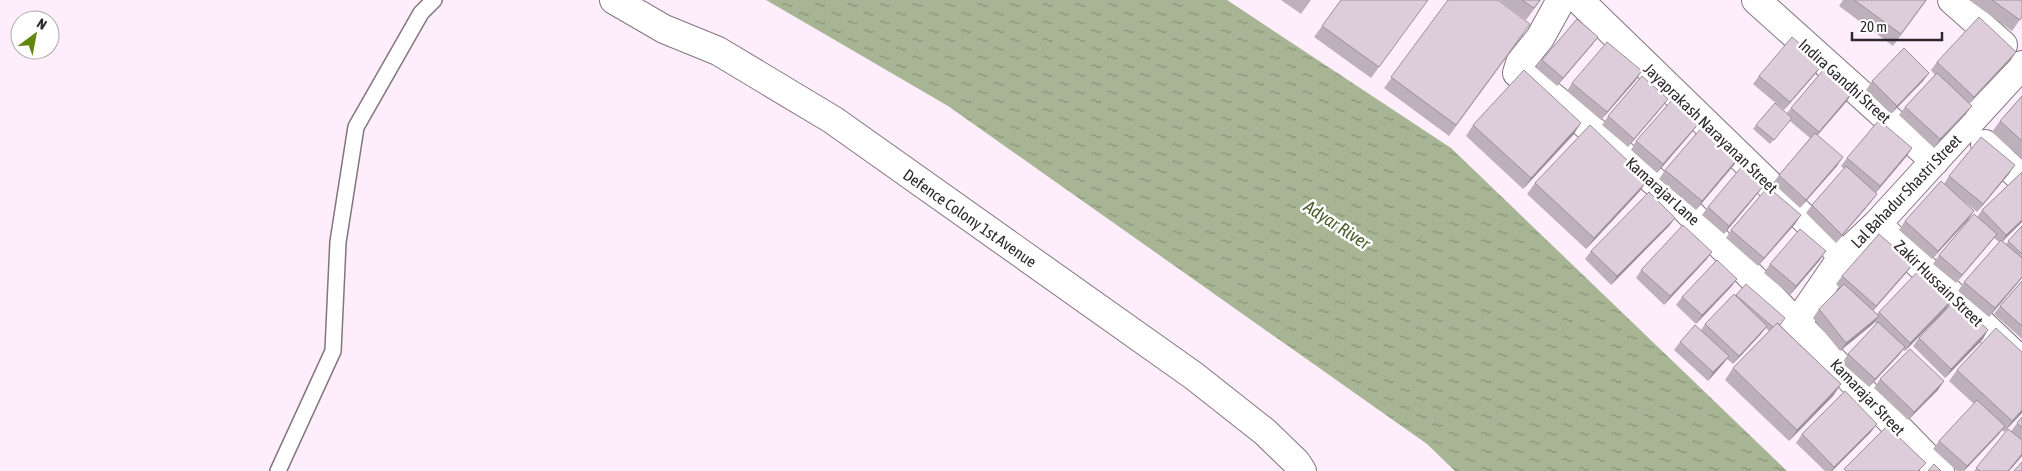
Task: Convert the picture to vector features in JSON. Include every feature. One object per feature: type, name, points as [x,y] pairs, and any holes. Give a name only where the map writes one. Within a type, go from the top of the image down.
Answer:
[{"type":"street","name":"Defence Colony 1st Avenue","points":[[614,0],[664,29],[718,51],[833,120],[1194,376],[1265,432],[1296,462],[1302,471]]},
{"type":"street","points":[[1518,22],[1540,38],[1561,0]]},
{"type":"street","name":"Jayaprakash Narayanan Street","points":[[1578,0],[1843,256]]},
{"type":"street","name":"Indira Gandhi Street","points":[[1756,0],[1934,161]]},
{"type":"street","points":[[1952,0],[2022,64]]},
{"type":"street","name":"Kamarajar Lane","points":[[1540,38],[1520,63],[1517,74],[1537,84],[1678,201],[1797,323]]},
{"type":"street","name":"Lal Bahadur Shastri Street","points":[[1797,323],[1843,256],[1877,224],[1967,127],[2022,64]]},
{"type":"street","points":[[1967,127],[2022,179]]},
{"type":"street","name":"Zakir Hussain Street","points":[[1877,224],[2022,362]]},
{"type":"street","name":"Kamarajar Street","points":[[1797,323],[1940,471]]},
{"type":"lane","points":[[278,471],[333,351],[338,242],[356,126],[421,13],[434,0]]},
{"type":"water","name":"Adyar River","points":[[766,0],[1227,0],[1451,148],[1787,471],[1455,471],[1427,444],[948,106]]},
{"type":"building","points":[[1341,0],[1428,0],[1379,67],[1322,26]]},
{"type":"building","points":[[1448,0],[1498,0],[1530,24],[1456,125],[1391,77]]},
{"type":"building","points":[[1522,0],[1540,0],[1534,8]]},
{"type":"building","points":[[1854,0],[1926,0],[1901,34]]},
{"type":"building","points":[[1992,0],[2022,0],[2022,17],[2020,20]]},
{"type":"building","points":[[1979,17],[2016,52],[1974,97],[1937,62]]},
{"type":"building","points":[[1577,19],[1598,37],[1563,78],[1542,60]]},
{"type":"building","points":[[1792,37],[1823,64],[1790,102],[1759,76]]},
{"type":"building","points":[[1607,42],[1642,71],[1607,112],[1572,83]]},
{"type":"building","points":[[1904,48],[1929,73],[1897,106],[1872,81]]},
{"type":"building","points":[[1824,69],[1852,93],[1819,132],[1791,108]]},
{"type":"building","points":[[1524,70],[1581,123],[1531,178],[1473,125]]},
{"type":"building","points":[[1937,73],[1972,106],[1940,139],[1905,107]]},
{"type":"building","points":[[1642,76],[1668,99],[1634,139],[1608,116]]},
{"type":"building","points":[[2022,96],[2022,141],[2000,121]]},
{"type":"building","points":[[1672,100],[1699,123],[1663,164],[1636,141]]},
{"type":"building","points":[[1775,103],[1792,118],[1774,140],[1756,125]]},
{"type":"building","points":[[1879,120],[1912,148],[1880,186],[1847,158]]},
{"type":"building","points":[[1590,125],[1648,180],[1594,238],[1535,183]]},
{"type":"building","points":[[1703,126],[1739,157],[1702,201],[1665,170]]},
{"type":"building","points":[[1815,133],[1843,157],[1806,200],[1779,175]]},
{"type":"building","points":[[1981,137],[2015,165],[1983,204],[1949,176]]},
{"type":"building","points":[[1743,165],[1765,184],[1729,226],[1708,207]]},
{"type":"building","points":[[1846,166],[1877,194],[1842,235],[1812,205]]},
{"type":"building","points":[[2022,172],[2022,220],[2006,235],[1982,210]]},
{"type":"building","points":[[1941,181],[1974,211],[1938,251],[1905,221]]},
{"type":"building","points":[[1768,187],[1801,215],[1764,258],[1731,230]]},
{"type":"building","points":[[1649,192],[1675,218],[1617,276],[1591,251]]},
{"type":"building","points":[[1974,214],[1997,234],[1962,275],[1939,255]]},
{"type":"building","points":[[1683,225],[1712,252],[1670,296],[1641,270]]},
{"type":"building","points":[[2022,226],[2022,254],[2008,241]]},
{"type":"building","points":[[1800,229],[1826,251],[1796,286],[1770,264]]},
{"type":"building","points":[[1879,234],[1913,264],[1876,306],[1842,276]]},
{"type":"building","points":[[2001,240],[2022,258],[2022,277],[1995,308],[1964,282]]},
{"type":"building","points":[[1717,260],[1737,279],[1702,315],[1682,297]]},
{"type":"building","points":[[1921,268],[1953,299],[1910,343],[1879,312]]},
{"type":"building","points":[[2022,281],[2022,326],[2000,306]]},
{"type":"building","points":[[1746,284],[1785,318],[1780,325],[1777,323],[1773,327],[1736,295]]},
{"type":"building","points":[[1844,284],[1879,316],[1846,343],[1819,309]]},
{"type":"building","points":[[1734,294],[1767,326],[1739,356],[1705,324]]},
{"type":"building","points":[[1956,299],[1988,330],[1951,369],[1919,338]]},
{"type":"building","points":[[1878,322],[1905,347],[1875,379],[1848,354]]},
{"type":"building","points":[[1777,323],[1841,384],[1797,430],[1733,368]]},
{"type":"building","points":[[1695,325],[1729,356],[1713,372],[1680,342]]},
{"type":"building","points":[[1996,328],[2022,352],[2022,410],[2012,421],[1957,370]]},
{"type":"building","points":[[1910,349],[1944,381],[1914,412],[1880,379]]},
{"type":"building","points":[[1845,391],[1877,424],[1834,467],[1802,434]]},
{"type":"building","points":[[1977,400],[2005,426],[1967,466],[1939,441]]},
{"type":"building","points":[[2022,417],[2022,428],[2017,423]]},
{"type":"building","points":[[1887,426],[1926,463],[1918,471],[1847,471],[1844,469]]},
{"type":"building","points":[[2008,429],[2022,440],[2022,454],[2008,471],[1980,471],[1976,468]]},
{"type":"building","points":[[2022,462],[2022,471],[2014,471]]},
{"type":"building","points":[[1934,464],[1941,471],[1928,471]]}]
